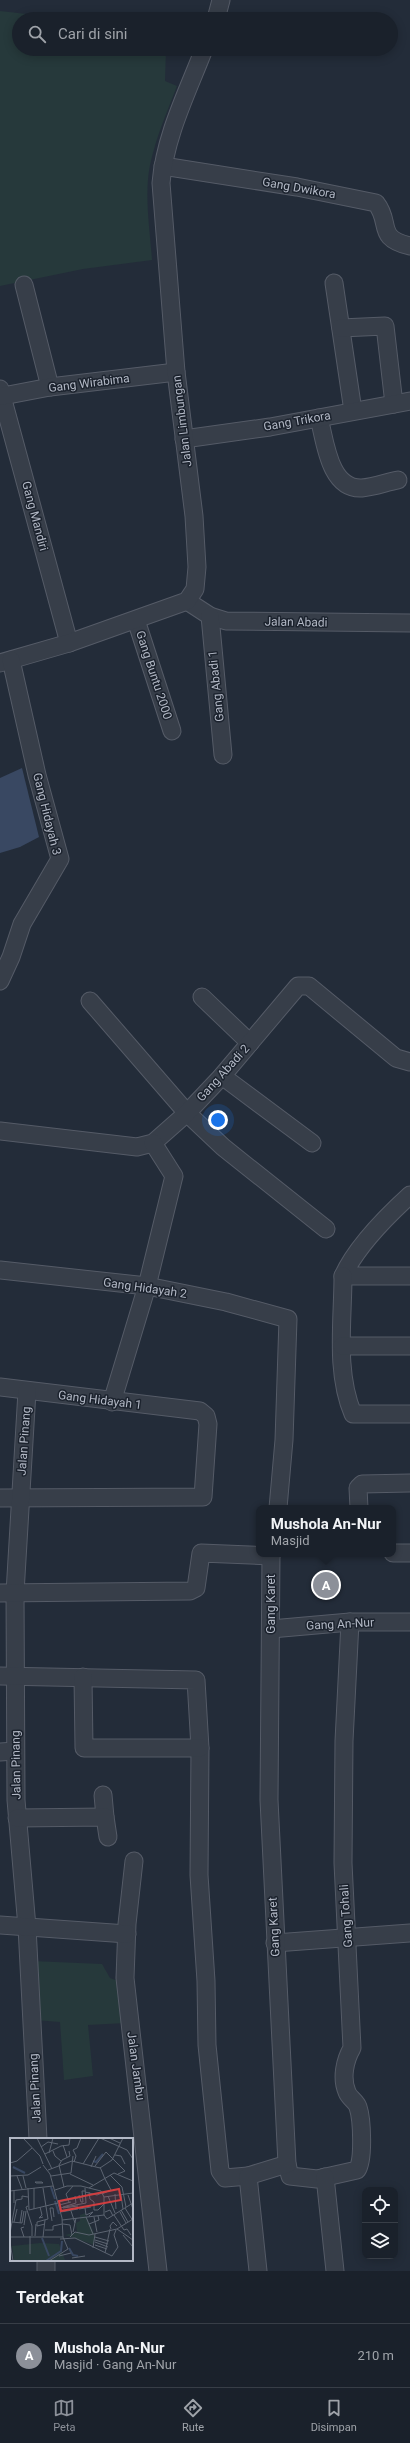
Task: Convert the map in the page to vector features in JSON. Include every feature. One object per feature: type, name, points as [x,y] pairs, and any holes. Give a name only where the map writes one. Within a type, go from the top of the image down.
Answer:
[{"type":"street","points":[[218,12],[221,0]]},
{"type":"street","name":"Jalan Limbungan","points":[[187,601],[195,589],[197,567],[194,516],[176,372],[161,184],[162,166],[174,123],[201,56]]},
{"type":"street","name":"Gang Dwikora","points":[[162,166],[297,187],[376,203],[384,212],[385,232],[392,238],[410,246]]},
{"type":"street","points":[[334,284],[353,411]]},
{"type":"street","points":[[24,285],[50,388]]},
{"type":"street","points":[[341,328],[385,326],[402,402]]},
{"type":"street","name":"Gang Wirabima","points":[[1,393],[176,372]]},
{"type":"street","name":"Gang Mandiri","points":[[1,393],[69,643]]},
{"type":"street","name":"Gang Trikora","points":[[184,439],[319,418],[402,402]]},
{"type":"street","points":[[319,418],[330,462],[340,478],[352,487],[362,488],[398,480]]},
{"type":"street","points":[[6,661],[69,643],[187,601]]},
{"type":"street","name":"Jalan Abadi","points":[[187,601],[210,616],[226,621],[410,623]]},
{"type":"street","name":"Gang Abadi 1","points":[[210,616],[223,755]]},
{"type":"street","name":"Gang Buntu 2000","points":[[136,620],[172,731]]},
{"type":"street","name":"Gang Hidayah 3","points":[[0,980],[11,957],[22,924],[60,859],[6,661]]},
{"type":"street","name":"Gang Abadi 2","points":[[153,1143],[187,1113],[222,1076],[298,986],[309,986],[396,1058],[410,1062]]},
{"type":"street","points":[[202,997],[250,1043]]},
{"type":"street","points":[[90,1001],[187,1113],[223,1147],[326,1229]]},
{"type":"street","points":[[222,1076],[312,1143]]},
{"type":"street","points":[[0,1131],[137,1147],[153,1143],[174,1176],[147,1286],[112,1402]]},
{"type":"street","points":[[410,1194],[395,1208],[349,1262],[343,1276],[342,1346],[345,1392],[352,1414],[410,1414]]},
{"type":"street","name":"Gang Hidayah 2","points":[[0,1270],[147,1286],[226,1302],[288,1319],[284,1440],[278,1505]]},
{"type":"street","points":[[343,1276],[410,1276]]},
{"type":"street","points":[[342,1346],[410,1346]]},
{"type":"street","name":"Gang Hidayah 1","points":[[0,1387],[112,1402],[200,1411],[206,1416],[208,1424],[203,1497],[20,1498]]},
{"type":"street","name":"Jalan Pinang","points":[[27,1391],[20,1498],[7,1593],[8,1800],[17,1818],[21,1842],[38,2138]]},
{"type":"street","points":[[359,1505],[357,1493],[358,1488],[362,1484],[410,1483]]},
{"type":"street","points":[[0,1498],[20,1498]]},
{"type":"street","points":[[7,1593],[190,1591],[196,1588],[201,1553],[256,1555]]},
{"type":"street","points":[[396,1553],[410,1553]]},
{"type":"street","name":"Gang Karet","points":[[271,1557],[269,1800],[287,2164]]},
{"type":"street","name":"Gang An-Nur","points":[[271,1629],[350,1622],[410,1622]]},
{"type":"street","name":"Gang Tohali","points":[[287,2164],[290,2176],[313,2179],[357,2170],[362,2158],[358,2106],[347,2093],[345,2083],[345,2060],[352,2048],[348,1938],[343,1863],[344,1748],[350,1622]]},
{"type":"street","points":[[7,1676],[196,1680],[200,1748],[199,1874],[206,1981],[207,2045],[220,2171],[225,2178],[248,2176],[287,2164]]},
{"type":"street","points":[[83,1677],[84,1748],[200,1748]]},
{"type":"street","points":[[103,1795],[108,1836]]},
{"type":"street","points":[[17,1818],[105,1817]]},
{"type":"street","name":"Jalan Jambu","points":[[134,1861],[127,1934],[125,1978],[158,2271]]},
{"type":"street","points":[[0,1925],[127,1934]]},
{"type":"street","points":[[275,1943],[410,1933]]},
{"type":"street","points":[[248,2176],[258,2271]]},
{"type":"street","points":[[325,2177],[335,2271]]},
{"type":"shaded area","points":[[0,11],[12,12],[12,56],[166,56],[165,81],[177,86],[155,144],[148,176],[148,212],[152,260],[83,269],[0,286]]},
{"type":"shaded area","points":[[32,1961],[102,1964],[110,1978],[123,1983],[126,2023],[88,2025],[93,2076],[64,2080],[60,2022],[35,2020]]},
{"type":"water","points":[[22,768],[39,837],[20,847],[0,853],[0,778]]},
{"type":"place","name":"Mushola An-Nur","points":[[326,1585]]}]
